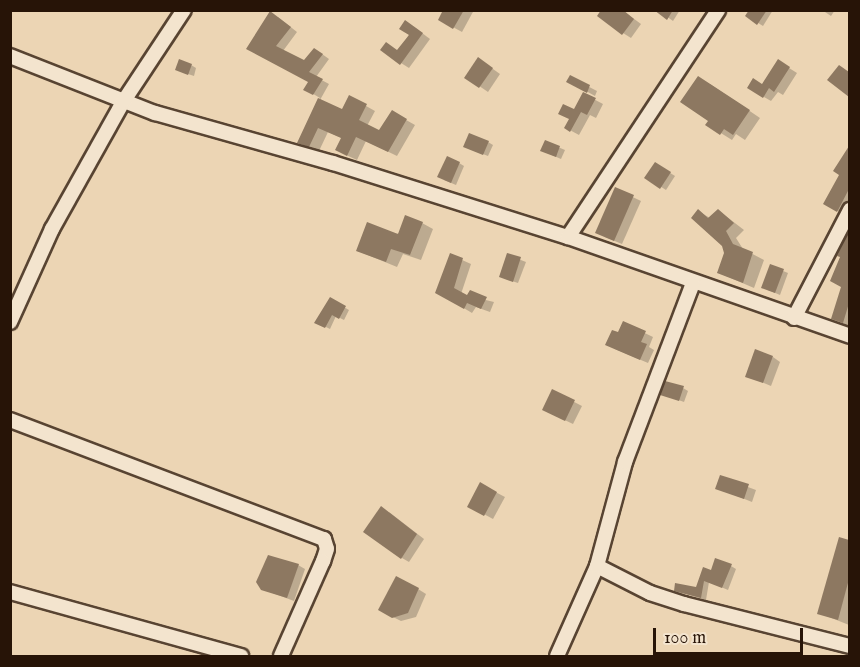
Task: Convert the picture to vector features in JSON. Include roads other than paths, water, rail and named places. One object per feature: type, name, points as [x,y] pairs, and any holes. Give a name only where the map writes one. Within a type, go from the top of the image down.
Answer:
[{"type":"street","points":[[10,322],[52,229],[123,102],[184,10]]},
{"type":"street","points":[[568,237],[718,10]]},
{"type":"street","points":[[10,56],[123,102],[568,237],[693,284],[849,336]]},
{"type":"street","points":[[794,318],[849,210]]},
{"type":"street","points":[[557,657],[597,566],[625,462],[693,284]]},
{"type":"street","points":[[10,420],[324,538],[327,549],[323,561],[281,657]]},
{"type":"street","points":[[597,566],[650,593],[684,604],[849,646]]},
{"type":"street","points":[[10,592],[241,657]]}]
